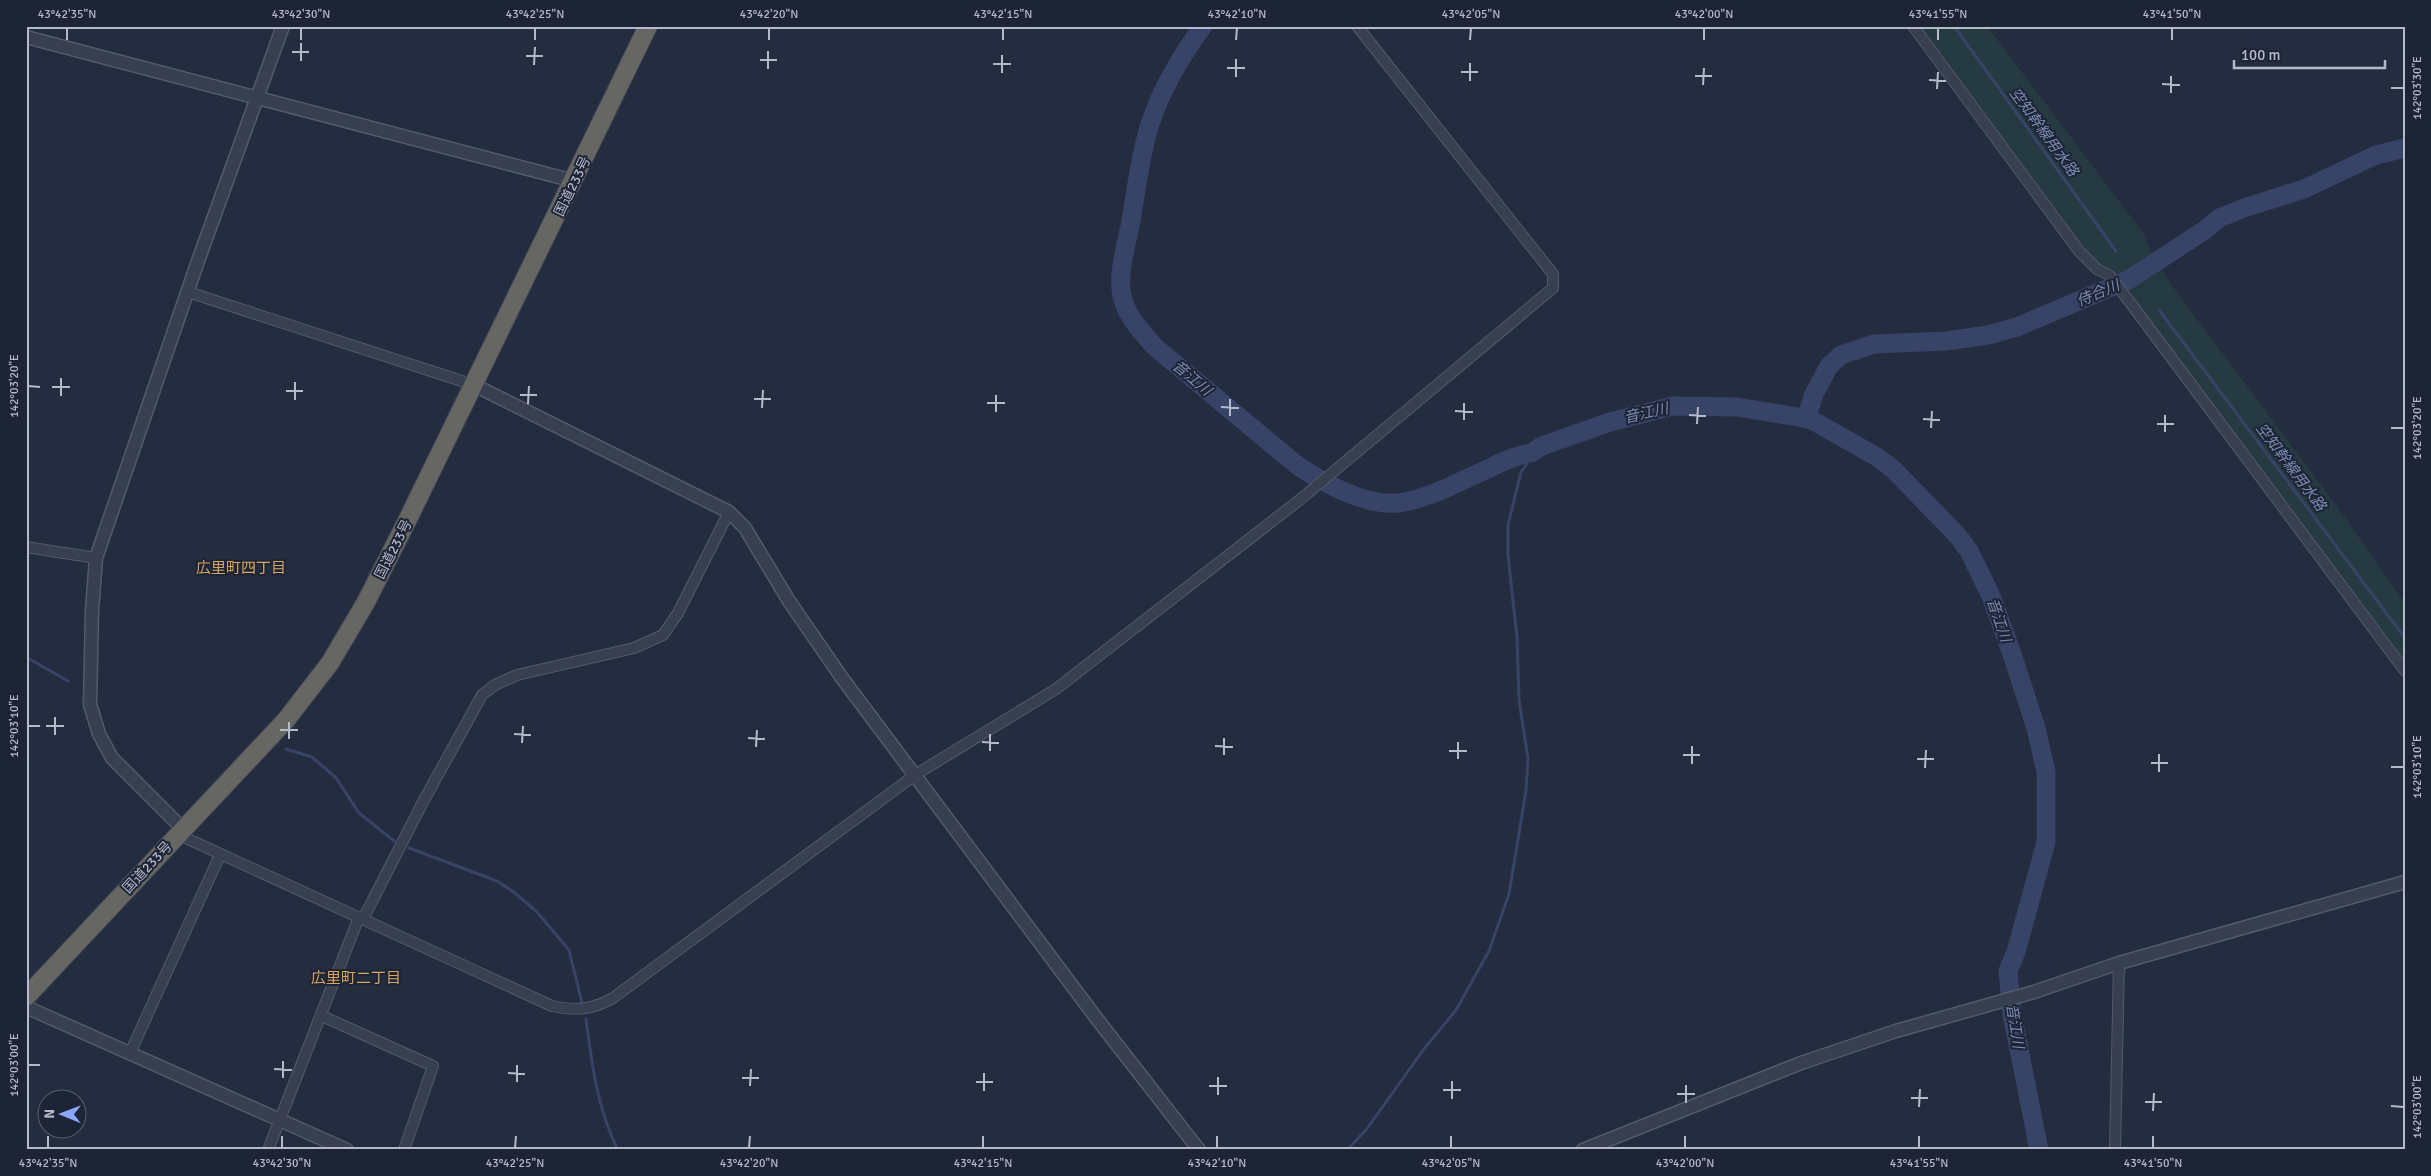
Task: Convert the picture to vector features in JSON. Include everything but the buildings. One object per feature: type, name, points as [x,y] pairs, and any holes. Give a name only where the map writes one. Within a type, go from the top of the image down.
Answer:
[{"type":"highway","name":"国道233号","points":[[26,997],[286,720],[330,663],[366,602],[574,181],[648,26]]},
{"type":"street","points":[[283,26],[96,558],[92,611],[90,704],[99,734],[112,758],[180,832],[220,854],[552,1006],[567,1010],[598,1007],[613,998],[914,774],[1056,689],[1302,498],[1553,288],[1553,274],[1357,26]]},
{"type":"street","points":[[1912,26],[2078,251],[2097,269],[2109,275],[2405,671]]},
{"type":"street","points":[[26,37],[574,181]]},
{"type":"street","points":[[188,292],[474,385],[729,512],[745,528],[789,601],[842,678],[1097,1019],[1199,1150]]},
{"type":"street","points":[[268,1150],[361,918],[482,695],[495,685],[517,675],[634,648],[663,635],[678,613],[729,512]]},
{"type":"street","points":[[26,547],[96,558]]},
{"type":"street","points":[[130,1054],[220,854]]},
{"type":"street","points":[[1583,1150],[1801,1063],[1981,1006],[2034,992],[2119,963],[2405,882]]},
{"type":"street","points":[[2115,1150],[2119,963]]},
{"type":"street","points":[[26,1007],[347,1150]]},
{"type":"street","points":[[322,1016],[433,1066],[404,1150]]},
{"type":"shaded area","points":[[1913,26],[1987,26],[2144,234],[2152,256],[2173,287],[2341,512],[2405,603],[2405,671],[2132,305],[2097,269]]},
{"type":"waterway","name":"音江川","points":[[1203,26],[1172,75],[1149,127],[1122,264],[1122,298],[1133,321],[1155,347],[1298,466],[1321,480],[1359,497],[1372,501],[1398,503],[1428,495],[1510,459],[1531,453],[1542,446],[1610,422],[1673,406],[1737,407],[1810,419],[1877,457],[1893,469],[1957,535],[1969,551],[1991,596],[2012,654],[2036,728],[2046,772],[2046,842],[2016,952],[2008,971],[2012,1014],[2039,1150]]},
{"type":"waterway","name":"空知幹線用水路","points":[[1954,26],[2116,251]]},
{"type":"waterway","name":"侍合川","points":[[1806,419],[1814,394],[1829,366],[1841,355],[1874,344],[1946,341],[1988,335],[2017,327],[2128,280],[2205,230],[2219,218],[2304,189],[2376,155],[2405,148]]},
{"type":"waterway","name":"空知幹線用水路","points":[[2159,310],[2405,638]]},
{"type":"waterway","points":[[1347,1150],[1366,1130],[1424,1049],[1456,1010],[1489,951],[1509,894],[1526,791],[1528,759],[1519,700],[1517,638],[1508,555],[1508,525],[1521,472],[1528,462],[1531,453]]},
{"type":"waterway","points":[[26,657],[68,681]]},
{"type":"waterway","points":[[286,749],[312,757],[336,778],[359,813],[394,841]]},
{"type":"waterway","points":[[409,848],[497,881],[515,893],[537,912],[569,950],[582,1003]]},
{"type":"waterway","points":[[586,1019],[600,1102],[618,1150]]},
{"type":"district","name":"広里町四丁目","points":[[241,568]]},
{"type":"district","name":"広里町二丁目","points":[[356,978]]}]
